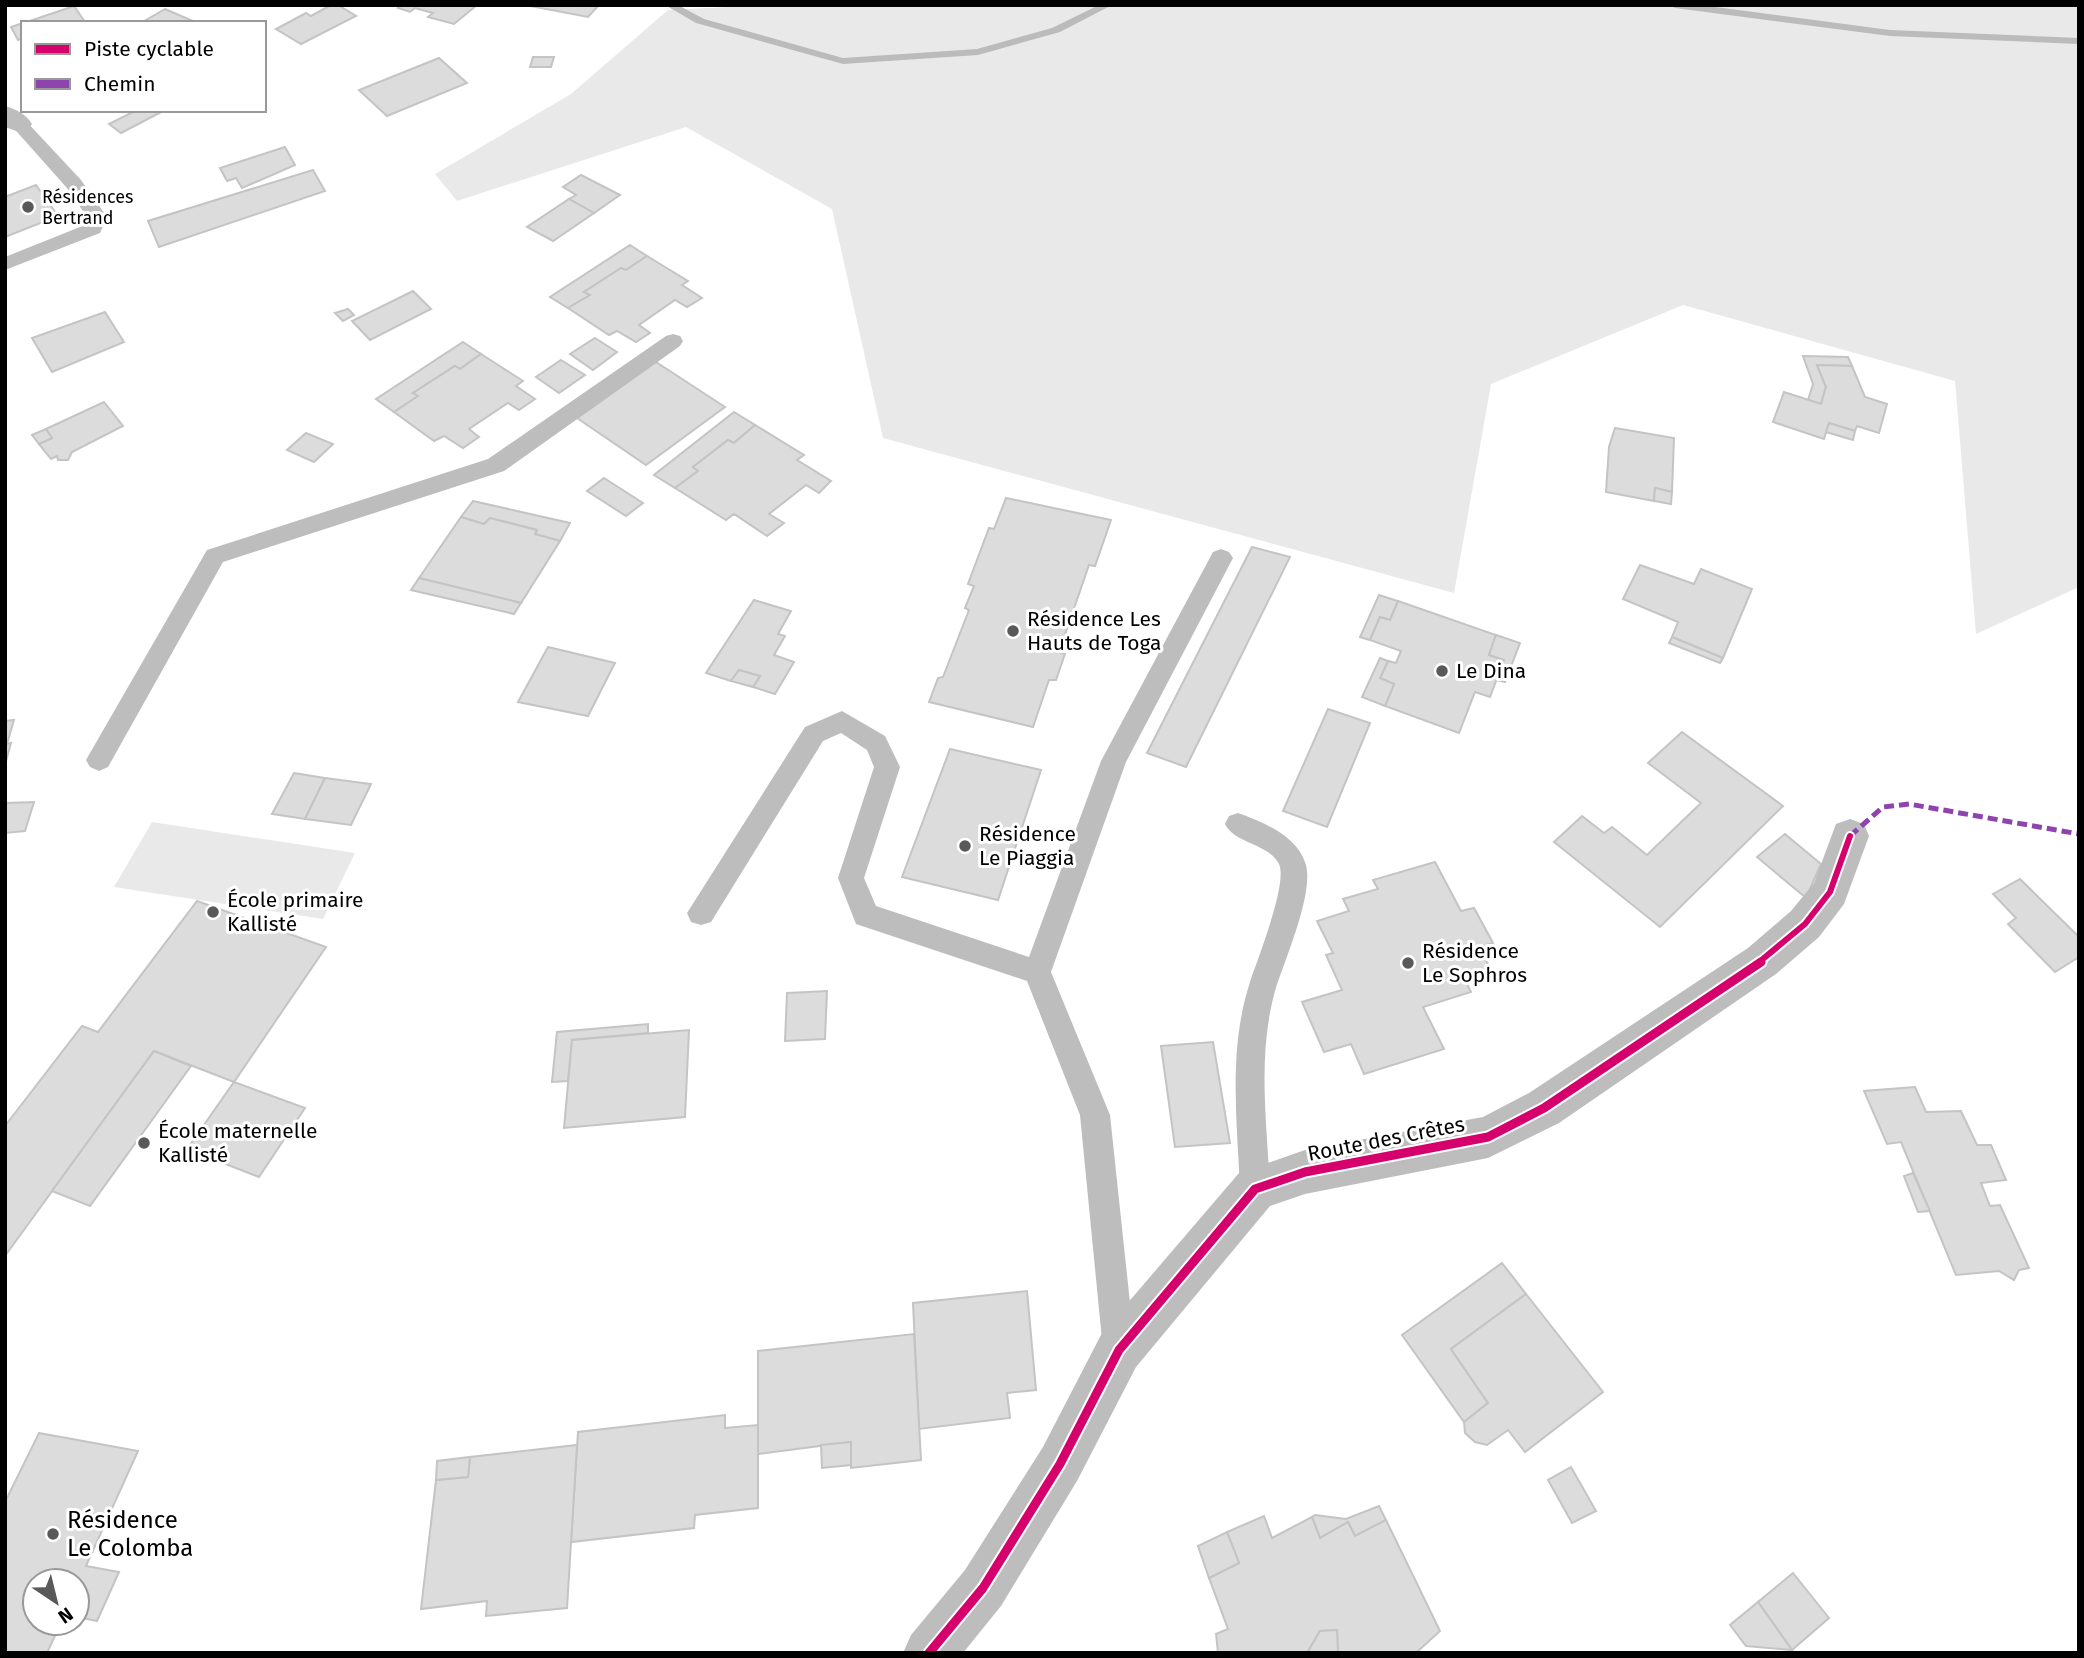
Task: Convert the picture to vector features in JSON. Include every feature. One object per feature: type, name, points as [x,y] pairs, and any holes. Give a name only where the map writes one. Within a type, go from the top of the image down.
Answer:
[{"type":"street","name":"Route des Crêtes","points":[[1255,1189],[1305,1172],[1488,1137],[1544,1108],[1762,961],[1805,924],[1830,892],[1850,836]]},
{"type":"street","points":[[929,1653],[983,1588],[1060,1464],[1119,1350],[1255,1189]]},
{"type":"lane","points":[[5,264],[93,229],[97,217],[74,184],[12,119]]},
{"type":"lane","points":[[99,760],[215,556],[496,465],[673,341]]},
{"type":"lane","points":[[1119,1350],[1095,1115],[1037,972],[1114,761],[1221,558]]},
{"type":"lane","points":[[701,913],[814,734],[842,721],[876,743],[887,767],[851,877],[866,915],[1037,972]]},
{"type":"lane","points":[[1238,824],[1275,842],[1293,864],[1294,885],[1259,995],[1251,1035],[1255,1189]]},
{"type":"shaded area","points":[[767,5],[2079,5],[2079,587],[1976,634],[1955,381],[1683,305],[1491,384],[1454,593],[883,438],[832,209],[686,127],[457,201],[435,174],[571,94],[668,10]]},
{"type":"shaded area","points":[[152,822],[355,853],[323,919],[114,887]]},
{"type":"building","points":[[331,5],[338,5],[356,16],[301,44],[276,29],[306,13],[311,16]]},
{"type":"building","points":[[402,5],[477,5],[454,24],[428,17],[433,13],[415,8],[410,12],[398,8]]},
{"type":"building","points":[[525,5],[599,5],[588,17]]},
{"type":"building","points":[[74,6],[84,21],[30,21]]},
{"type":"building","points":[[165,9],[193,21],[144,21]]},
{"type":"building","points":[[21,24],[21,39],[18,40],[11,27]]},
{"type":"building","points":[[533,57],[554,57],[551,67],[530,67]]},
{"type":"building","points":[[439,58],[467,83],[387,116],[359,90]]},
{"type":"building","points":[[133,112],[161,112],[121,133],[109,124]]},
{"type":"building","points":[[285,147],[295,165],[242,188],[236,178],[227,181],[220,168]]},
{"type":"building","points":[[313,170],[325,191],[159,247],[148,221]]},
{"type":"building","points":[[581,175],[620,195],[594,213],[569,199],[576,195],[563,187]]},
{"type":"building","name":"Résidences Bertrand","points":[[36,185],[58,216],[5,237],[5,197]]},
{"type":"building","points":[[569,199],[594,213],[553,241],[527,227]]},
{"type":"building","points":[[630,245],[647,256],[626,270],[621,268],[584,292],[590,295],[568,308],[550,297]]},
{"type":"building","points":[[647,256],[688,281],[682,285],[702,298],[687,307],[675,300],[639,325],[650,333],[636,342],[617,331],[609,335],[568,308],[590,295],[584,292],[621,268],[626,270]]},
{"type":"building","points":[[413,291],[431,309],[370,340],[352,321]]},
{"type":"building","points":[[348,309],[354,315],[343,321],[335,313]]},
{"type":"building","points":[[105,312],[124,342],[52,372],[32,338]]},
{"type":"building","points":[[595,338],[617,352],[593,370],[570,354]]},
{"type":"building","points":[[463,342],[481,354],[460,369],[455,366],[413,393],[418,396],[394,412],[376,399]]},
{"type":"building","points":[[481,354],[523,381],[516,386],[535,399],[519,410],[508,403],[469,429],[479,437],[463,448],[444,436],[434,441],[394,412],[418,396],[413,393],[455,366],[460,369]]},
{"type":"building","points":[[1803,356],[1848,357],[1852,366],[1817,365],[1826,387],[1821,404],[1808,400],[1813,384]]},
{"type":"building","points":[[561,360],[585,375],[559,393],[536,377]]},
{"type":"building","points":[[656,362],[725,407],[646,465],[577,418]]},
{"type":"building","points":[[1817,365],[1852,366],[1865,397],[1887,404],[1879,433],[1857,426],[1855,431],[1829,423],[1824,439],[1773,422],[1784,392],[1821,404],[1826,387]]},
{"type":"building","points":[[104,402],[123,426],[72,452],[68,460],[58,460],[57,456],[51,459],[39,444],[52,438],[46,429]]},
{"type":"building","points":[[734,412],[755,425],[734,443],[728,440],[693,467],[698,471],[675,488],[654,475]]},
{"type":"building","points":[[1829,423],[1855,431],[1853,440],[1826,432]]},
{"type":"building","points":[[755,425],[804,455],[797,460],[831,481],[819,493],[806,485],[769,514],[784,523],[767,536],[734,514],[726,520],[675,488],[698,471],[693,467],[728,440],[734,443]]},
{"type":"building","points":[[1615,428],[1674,438],[1672,492],[1655,488],[1654,501],[1606,492],[1609,447]]},
{"type":"building","points":[[46,429],[52,438],[39,444],[32,435]]},
{"type":"building","points":[[306,433],[333,444],[314,462],[287,450]]},
{"type":"building","points":[[604,478],[643,503],[626,516],[587,491]]},
{"type":"building","points":[[1655,488],[1672,492],[1671,504],[1654,501]]},
{"type":"building","name":"Résidence Les Hauts de Toga","points":[[1006,498],[1111,520],[1095,566],[1089,565],[1059,652],[1065,654],[1056,680],[1049,680],[1033,727],[929,702],[938,678],[943,677],[969,610],[965,608],[974,586],[968,584],[989,528],[994,529]]},
{"type":"building","points":[[473,501],[570,523],[560,541],[535,534],[537,530],[490,518],[484,524],[461,517]]},
{"type":"building","points":[[461,517],[484,524],[490,518],[537,530],[535,534],[560,541],[521,603],[419,578]]},
{"type":"building","points":[[1252,547],[1290,557],[1186,767],[1147,753]]},
{"type":"building","points":[[1640,565],[1694,584],[1701,569],[1752,589],[1723,658],[1672,637],[1678,622],[1623,599]]},
{"type":"building","points":[[419,578],[521,603],[514,614],[411,590]]},
{"type":"building","points":[[1379,595],[1398,601],[1390,620],[1380,617],[1370,640],[1360,637]]},
{"type":"building","points":[[754,600],[791,611],[778,634],[785,636],[774,655],[794,662],[775,694],[753,687],[760,676],[739,670],[731,681],[706,673]]},
{"type":"building","name":"Le Dina","points":[[1398,601],[1496,635],[1489,655],[1504,660],[1490,697],[1475,692],[1459,733],[1385,706],[1394,684],[1380,678],[1388,661],[1396,663],[1401,651],[1370,640],[1380,617],[1390,620]]},
{"type":"building","points":[[1496,635],[1520,643],[1505,682],[1497,680],[1504,660],[1489,655]]},
{"type":"building","points":[[1672,637],[1723,658],[1720,663],[1669,643]]},
{"type":"building","points":[[548,647],[615,663],[588,716],[518,702]]},
{"type":"building","points":[[1380,658],[1388,661],[1380,678],[1394,684],[1385,706],[1362,697]]},
{"type":"building","points":[[739,670],[760,676],[753,687],[731,681]]},
{"type":"building","points":[[1328,709],[1370,723],[1327,827],[1283,811]]},
{"type":"building","points":[[14,720],[7,744],[11,743],[5,765],[5,721]]},
{"type":"building","points":[[1682,732],[1783,806],[1660,927],[1554,842],[1582,816],[1604,833],[1612,827],[1647,855],[1701,803],[1648,763]]},
{"type":"building","name":"Résidence Le Piaggia","points":[[950,749],[1041,770],[998,900],[902,877]]},
{"type":"building","points":[[294,773],[325,778],[305,819],[272,814]]},
{"type":"building","points":[[325,778],[371,784],[351,825],[305,819]]},
{"type":"building","points":[[34,802],[25,831],[5,833],[6,803]]},
{"type":"building","points":[[1785,834],[1821,864],[1806,898],[1757,857]]},
{"type":"building","name":"Résidence Le Sophros","points":[[1435,862],[1461,911],[1474,908],[1493,943],[1479,947],[1491,970],[1464,978],[1471,992],[1423,1007],[1444,1049],[1364,1074],[1351,1044],[1324,1052],[1302,1002],[1342,990],[1326,955],[1333,953],[1317,921],[1349,911],[1343,899],[1378,889],[1373,880]]},
{"type":"building","points":[[2020,879],[2079,937],[2079,957],[2055,972],[2008,924],[2016,918],[1993,894]]},
{"type":"building","points":[[197,901],[326,947],[234,1082],[154,1051],[5,1256],[5,1126],[82,1026],[98,1032]]},
{"type":"building","points":[[827,991],[825,1039],[785,1041],[787,993]]},
{"type":"building","points":[[648,1024],[648,1033],[572,1040],[568,1081],[552,1082],[557,1032]]},
{"type":"building","points":[[689,1030],[685,1117],[564,1128],[572,1040]]},
{"type":"building","points":[[1213,1042],[1230,1143],[1175,1147],[1161,1046]]},
{"type":"building","points":[[154,1051],[191,1066],[90,1206],[52,1191]]},
{"type":"building","points":[[234,1082],[305,1108],[259,1177],[187,1149]]},
{"type":"building","points":[[1915,1087],[1926,1112],[1961,1111],[1977,1145],[1991,1145],[2006,1180],[1981,1183],[1990,1206],[2000,1205],[2029,1268],[2019,1270],[2014,1280],[1999,1271],[1956,1275],[1901,1142],[1887,1144],[1864,1091]]},
{"type":"building","points":[[1913,1173],[1930,1211],[1918,1212],[1904,1176]]},
{"type":"building","points":[[1502,1263],[1526,1294],[1451,1349],[1488,1403],[1464,1422],[1402,1335]]},
{"type":"building","points":[[1027,1291],[1036,1390],[1007,1393],[1010,1418],[919,1429],[913,1303]]},
{"type":"building","points":[[1526,1294],[1603,1392],[1525,1452],[1508,1430],[1487,1445],[1475,1442],[1465,1433],[1464,1422],[1488,1403],[1451,1349]]},
{"type":"building","points":[[914,1334],[921,1460],[851,1468],[851,1442],[758,1454],[758,1351]]},
{"type":"building","points":[[725,1415],[725,1428],[758,1425],[758,1508],[695,1515],[694,1528],[571,1542],[578,1432]]},
{"type":"building","name":"Résidence Le Colomba","points":[[39,1433],[138,1451],[86,1566],[119,1572],[97,1621],[91,1620],[91,1567],[21,1567],[21,1637],[54,1637],[47,1653],[5,1653],[5,1502]]},
{"type":"building","points":[[851,1442],[851,1465],[822,1468],[821,1445]]},
{"type":"building","points":[[577,1445],[567,1608],[486,1616],[487,1601],[421,1609],[436,1480],[468,1477],[470,1457]]},
{"type":"building","points":[[470,1457],[468,1477],[436,1480],[437,1461]]},
{"type":"building","points":[[1571,1467],[1596,1511],[1572,1523],[1548,1480]]},
{"type":"building","points":[[1379,1506],[1386,1520],[1355,1536],[1348,1522],[1320,1538],[1312,1517],[1315,1515],[1346,1519]]},
{"type":"building","points":[[1264,1516],[1272,1538],[1312,1517],[1320,1538],[1348,1522],[1355,1536],[1386,1520],[1440,1631],[1417,1652],[1338,1653],[1337,1630],[1320,1631],[1307,1653],[1218,1653],[1216,1634],[1228,1629],[1209,1578],[1239,1563],[1227,1532]]},
{"type":"building","points":[[1227,1532],[1239,1563],[1209,1578],[1198,1546]]},
{"type":"building","points":[[1793,1573],[1829,1618],[1792,1650],[1758,1602]]},
{"type":"building","points":[[1758,1602],[1792,1650],[1746,1646],[1730,1625]]},
{"type":"building","points":[[1337,1630],[1338,1653],[1307,1653],[1320,1631]]},
{"type":"waterway","points":[[670,5],[700,21],[843,61],[978,52],[1056,30],[1107,5]]},
{"type":"waterway","points":[[1675,5],[1890,33],[2079,41]]},
{"type":"marked path","points":[[1850,836],[1883,807],[1909,804],[2079,834]]},
{"type":"cycle path","points":[[929,1653],[983,1588],[1060,1464],[1119,1350],[1255,1189],[1305,1172],[1488,1137],[1544,1108],[1762,961],[1805,924],[1830,892],[1850,836]]},
{"type":"place","name":"Résidences Bertrand","points":[[28,207]]},
{"type":"place","name":"Résidence Les Hauts de Toga","points":[[1013,631]]},
{"type":"place","name":"Le Dina","points":[[1442,671]]},
{"type":"place","name":"Résidence Le Piaggia","points":[[965,846]]},
{"type":"place","name":"École primaire Kallisté","points":[[213,912]]},
{"type":"place","name":"Résidence Le Sophros","points":[[1408,963]]},
{"type":"place","name":"École maternelle Kallisté","points":[[144,1143]]},
{"type":"place","name":"Résidence Le Colomba","points":[[53,1534]]}]
